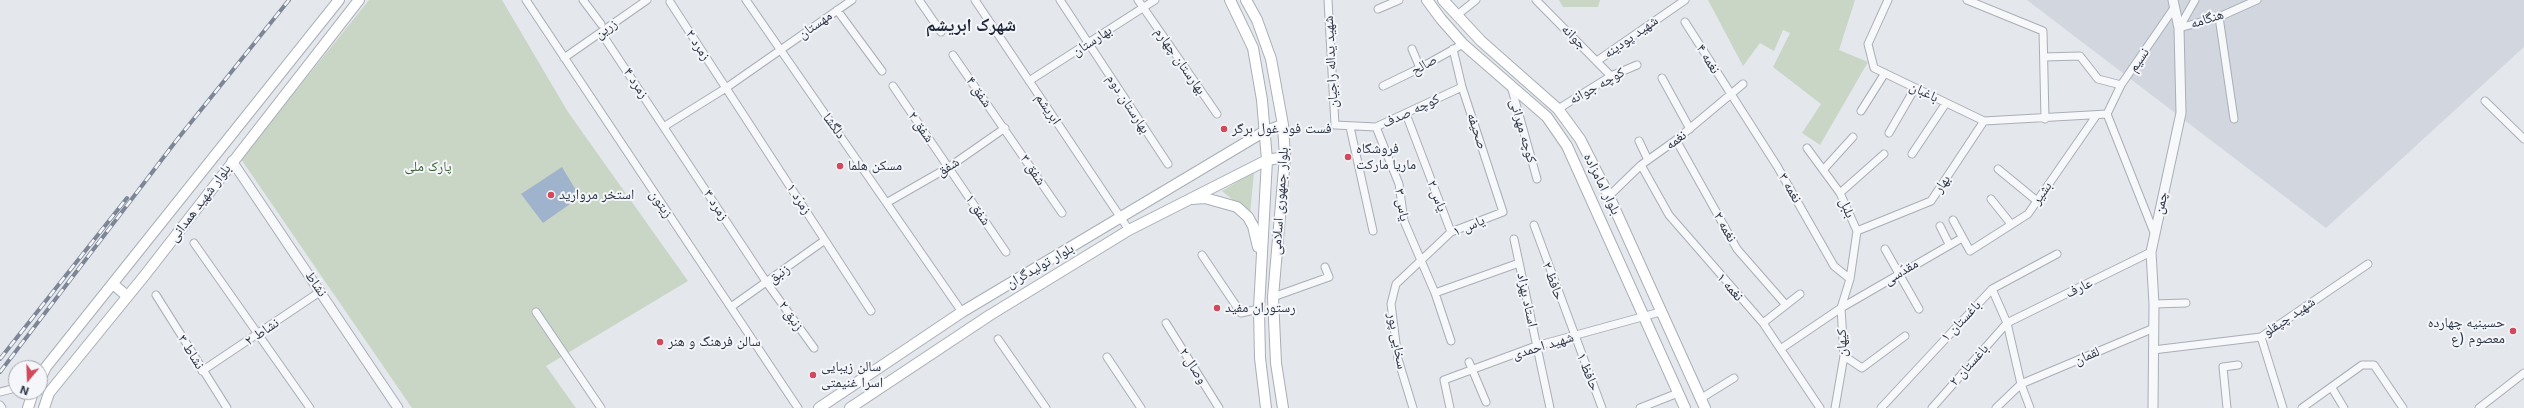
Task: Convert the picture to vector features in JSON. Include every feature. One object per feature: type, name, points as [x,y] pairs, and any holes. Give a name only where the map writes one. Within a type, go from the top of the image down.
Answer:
[{"type":"main road","name":"بلوار شهید همدانی","points":[[48,364],[338,0]]},
{"type":"main road","name":"بلوار شهید همدانی","points":[[44,408],[49,392],[128,296],[359,0]]},
{"type":"main road","name":"بلوار جمهوری اسلامی","points":[[1230,0],[1253,48],[1262,100],[1265,131],[1266,160],[1259,309],[1260,358],[1266,408]]},
{"type":"main road","name":"بلوار جمهوری اسلامی","points":[[1246,0],[1257,20],[1271,59],[1283,125],[1285,157],[1273,297],[1276,363],[1283,408]]},
{"type":"main road","name":"بلوار امامزاده","points":[[1427,0],[1441,19],[1464,44],[1547,117],[1567,146],[1685,408]]},
{"type":"main road","name":"بلوار امامزاده","points":[[1443,0],[1456,16],[1481,41],[1558,108],[1580,139],[1609,196],[1702,403]]},
{"type":"main road","name":"بلوار تولیدگران","points":[[819,408],[962,312],[1265,131],[1283,125]]},
{"type":"main road","name":"بلوار تولیدگران","points":[[850,408],[990,315],[1129,230],[1266,160],[1285,157]]},
{"type":"main road","points":[[1186,200],[1205,198],[1237,207],[1248,217],[1253,226],[1261,262]]},
{"type":"main road","points":[[113,284],[128,296]]},
{"type":"street","name":"زیتون","points":[[526,0],[798,408]]},
{"type":"street","points":[[583,0],[601,24]]},
{"type":"street","name":"زرین","points":[[564,58],[648,0]]},
{"type":"street","name":"دلگشا","points":[[746,0],[779,51],[888,202],[962,312]]},
{"type":"street","name":"مهستان","points":[[666,126],[726,88],[852,0]]},
{"type":"street","points":[[919,0],[941,32]]},
{"type":"street","name":"ابریشم","points":[[975,0],[1129,230]]},
{"type":"street","name":"بهارستان دوم","points":[[1060,0],[1168,164]]},
{"type":"street","name":"بهارستان چهارم","points":[[1138,0],[1217,114]]},
{"type":"street","name":"بهارستان","points":[[1029,81],[1089,44],[1155,0]]},
{"type":"street","name":"شهید یداله راجیان","points":[[1328,0],[1335,125]]},
{"type":"street","points":[[1378,9],[1399,0]]},
{"type":"street","points":[[1456,16],[1476,0]]},
{"type":"street","name":"جوانه","points":[[1536,0],[1611,76]]},
{"type":"street","name":"شهید پودینه","points":[[1597,61],[1685,0]]},
{"type":"street","name":"باغبان","points":[[1888,0],[1868,44],[1874,68],[1984,121],[2096,116],[2107,114]]},
{"type":"street","points":[[1967,0],[2043,31],[2045,118]]},
{"type":"street","points":[[2179,28],[2195,0]]},
{"type":"street","name":"هنگامه","points":[[2179,28],[2219,17],[2257,0]]},
{"type":"street","name":"زمرد ۲","points":[[670,2],[726,88]]},
{"type":"street","name":"چمن","points":[[2153,408],[2154,304],[2151,252],[2181,113],[2179,28],[2173,4]]},
{"type":"street","name":"نسیم","points":[[2107,114],[2122,85],[2173,4]]},
{"type":"street","points":[[837,10],[882,70]]},
{"type":"street","points":[[2219,17],[2234,119]]},
{"type":"street","name":"نغمه ۴","points":[[1685,22],[1731,95]]},
{"type":"street","name":"زمرد ۴","points":[[606,40],[666,126]]},
{"type":"street","name":"صالح","points":[[1383,86],[1464,44]]},
{"type":"street","points":[[1412,48],[1420,68]]},
{"type":"street","name":"صحیفه","points":[[1452,49],[1462,87],[1503,212]]},
{"type":"street","name":"شفق ۴","points":[[953,55],[1005,128]]},
{"type":"street","points":[[2044,57],[2080,56],[2098,79],[2122,85]]},
{"type":"street","name":"کوچه جوانه","points":[[1558,108],[1611,76],[1637,65]]},
{"type":"street","points":[[1861,111],[1885,73]]},
{"type":"street","points":[[1662,78],[1690,129]]},
{"type":"street","name":"کوچه مهرانی","points":[[1510,84],[1536,178]]},
{"type":"street","name":"نغمه","points":[[1609,196],[1642,165],[1690,129],[1743,84]]},
{"type":"street","name":"شفق ۲","points":[[892,86],[949,167]]},
{"type":"street","name":"کوچه صدف","points":[[1335,125],[1350,127],[1376,127],[1462,87]]},
{"type":"street","name":"زمرّد ۱","points":[[726,88],[871,311]]},
{"type":"street","points":[[1889,133],[1915,88]]},
{"type":"street","name":"نغمه ۳","points":[[1731,95],[1777,166],[1834,266],[1850,279]]},
{"type":"street","points":[[2485,101],[2524,139]]},
{"type":"street","points":[[1912,154],[1946,103]]},
{"type":"street","name":"یاس ۲","points":[[1406,114],[1451,232]]},
{"type":"street","points":[[2107,114],[2155,235]]},
{"type":"street","name":"بشیر","points":[[1962,238],[1970,251],[2028,214],[2096,116]]},
{"type":"street","name":"بهار","points":[[1857,231],[1931,201],[1984,121]]},
{"type":"street","name":"زمرد ۳","points":[[666,126],[767,283]]},
{"type":"street","points":[[1350,127],[1373,231]]},
{"type":"street","name":"یاس ۳","points":[[1376,127],[1399,184],[1404,221],[1435,293],[1450,341]]},
{"type":"street","name":"شفق","points":[[888,202],[949,167],[1005,128]]},
{"type":"street","name":"شفق ۳","points":[[1005,128],[1062,213]]},
{"type":"street","points":[[1824,169],[1853,137]]},
{"type":"street","name":"نغمه ۲","points":[[1676,140],[1737,249],[1786,305]]},
{"type":"street","points":[[1639,141],[1648,160]]},
{"type":"street","name":"بلبل","points":[[1806,148],[1824,169],[1840,193],[1857,231],[1850,279]]},
{"type":"street","points":[[1840,193],[1884,154]]},
{"type":"street","name":"نشاط","points":[[232,162],[321,291],[398,408]]},
{"type":"street","name":"نغمه ۱","points":[[1642,165],[1669,215],[1763,323],[1782,348],[1820,408]]},
{"type":"street","name":"شفق ۱","points":[[949,167],[1006,252]]},
{"type":"street","points":[[1998,169],[2037,201]]},
{"type":"street","points":[[1991,199],[2011,224]]},
{"type":"street","name":"یاس ۱","points":[[1420,260],[1451,232],[1503,212]]},
{"type":"street","points":[[1953,220],[1962,238]]},
{"type":"street","name":"حافظ ۲","points":[[1534,225],[1573,336]]},
{"type":"street","points":[[1940,226],[1948,244]]},
{"type":"street","name":"مقدّسی","points":[[1782,348],[1841,308],[1948,244],[1962,238]]},
{"type":"street","name":"استاد بهزاد","points":[[1514,239],[1550,408]]},
{"type":"street","name":"زنبق","points":[[731,307],[767,283],[825,240]]},
{"type":"street","points":[[194,243],[310,408]]},
{"type":"street","points":[[1885,249],[1919,309]]},
{"type":"street","name":"عارف","points":[[2007,323],[2151,252]]},
{"type":"street","name":"باغستان ۱","points":[[1881,408],[1992,289],[2057,254]]},
{"type":"street","points":[[1202,255],[1240,313],[1259,309]]},
{"type":"street","name":"سخایی پور","points":[[1413,408],[1398,359],[1391,304],[1396,284],[1420,260]]},
{"type":"street","points":[[1435,293],[1519,263]]},
{"type":"street","name":"شهید چپقلو","points":[[2153,350],[2261,337],[2368,264]]},
{"type":"street","points":[[1273,297],[1329,277],[1325,267]]},
{"type":"street","name":"کیهان","points":[[1835,408],[1844,356],[1841,308],[1850,279]]},
{"type":"street","name":"زنبق ۲","points":[[767,283],[814,348]]},
{"type":"street","points":[[1992,289],[2007,323],[2021,384],[2030,408]]},
{"type":"street","name":"نشاط ۲","points":[[202,371],[259,335],[321,291]]},
{"type":"street","points":[[1763,323],[1800,294]]},
{"type":"street","name":"نشاط ۳","points":[[156,296],[202,371],[227,408]]},
{"type":"street","points":[[2154,304],[2186,303]]},
{"type":"street","points":[[536,312],[601,408]]},
{"type":"street","name":"شهید احمدی","points":[[1450,408],[1444,380],[1536,346],[1644,318],[1660,312]]},
{"type":"street","name":"وصال ۲","points":[[1166,323],[1219,408]]},
{"type":"street","name":"باغستان ۲","points":[[1932,408],[2007,323]]},
{"type":"street","name":"لقمان","points":[[2021,384],[2154,328]]},
{"type":"street","name":"حافظ ۱","points":[[1573,336],[1602,408]]},
{"type":"street","points":[[1844,356],[1862,368],[1905,336]]},
{"type":"street","points":[[2261,337],[2283,408]]},
{"type":"street","points":[[998,339],[1046,408]]},
{"type":"street","points":[[1107,357],[1141,408]]},
{"type":"street","points":[[1469,362],[1471,370],[1486,402]]},
{"type":"street","points":[[2227,408],[2223,367],[2238,365]]},
{"type":"street","points":[[2302,408],[2332,388],[2362,365],[2374,365],[2403,408]]},
{"type":"street","points":[[2479,408],[2524,373]]},
{"type":"street","points":[[1702,403],[1734,378]]},
{"type":"street","points":[[1996,408],[2021,384]]},
{"type":"street","points":[[2332,388],[2344,408]]},
{"type":"street","points":[[1640,408],[1678,392]]},
{"type":"shaded area","points":[[2027,0],[2524,0],[2524,47],[2326,228]]},
{"type":"green space","name":"پارک ملی","points":[[369,0],[502,0],[568,112],[688,281],[546,366],[576,408],[412,408],[241,159]]},
{"type":"green space","points":[[1559,0],[1600,0],[1598,7],[1563,7]]},
{"type":"green space","points":[[1708,0],[1855,0],[1839,50],[1868,62],[1820,145],[1802,133],[1821,104],[1773,67],[1790,33],[1783,30],[1774,51],[1760,43],[1743,66]]},
{"type":"green space","points":[[1254,172],[1250,214],[1222,191]]},
{"type":"water","name":"استخر مروارید","points":[[562,167],[580,197],[543,223],[521,194]]},
{"type":"railway","points":[[0,372],[176,141],[289,0]]},
{"type":"railway","points":[[0,359],[127,198]]},
{"type":"place","name":"فست فود غول برگر","points":[[1224,129]]},
{"type":"place","name":"فروشگاه ماریا مارکت","points":[[1348,157]]},
{"type":"place","name":"مسکن هلما","points":[[840,166]]},
{"type":"place","name":"استخر مروارید","points":[[551,195]]},
{"type":"place","name":"رستوران مفید","points":[[1217,308]]},
{"type":"place","name":"حسینیه چهارده معصوم (ع","points":[[2513,331]]},
{"type":"place","name":"سالن فرهنگ و هنر","points":[[660,342]]},
{"type":"place","name":"سالن زیبایی اسرا غنیمتی","points":[[813,375]]},
{"type":"district","name":"شهرک ابریشم","points":[[971,26]]}]
